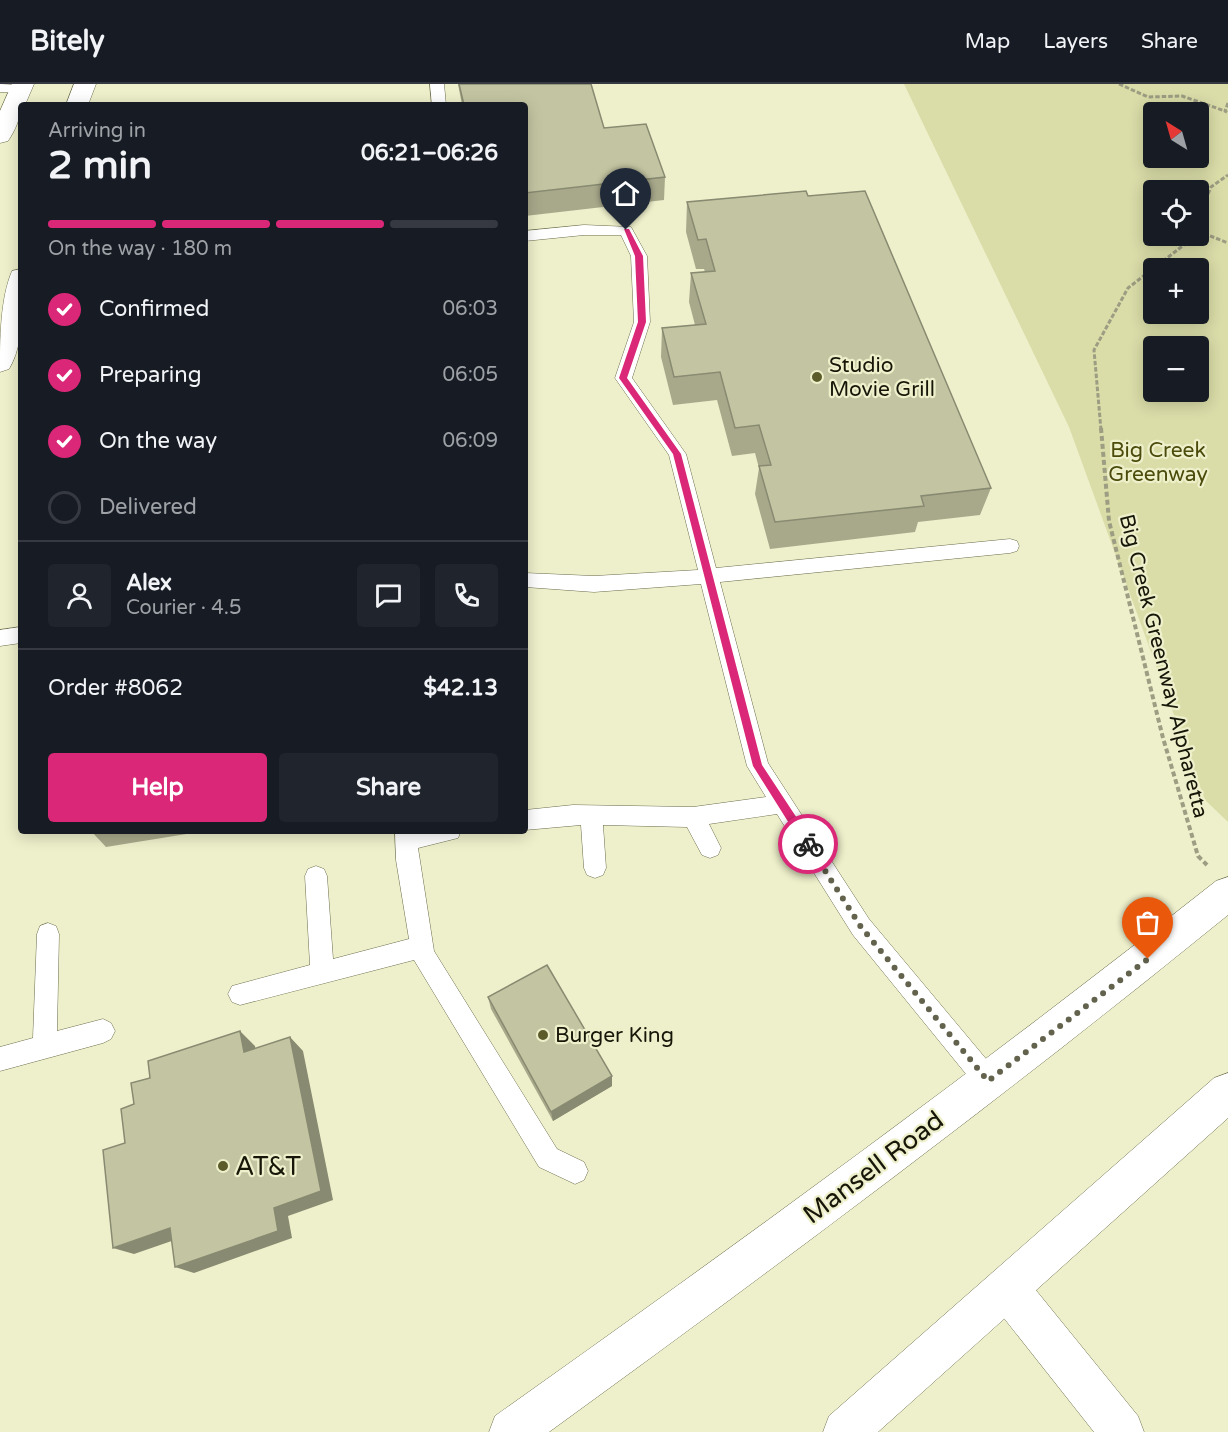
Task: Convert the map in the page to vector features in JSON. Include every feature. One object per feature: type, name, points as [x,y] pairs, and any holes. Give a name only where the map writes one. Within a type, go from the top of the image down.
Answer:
[{"type":"main road","points":[[78,102],[86,84]]},
{"type":"main road","points":[[0,136],[15,87]]},
{"type":"main road","points":[[0,363],[18,289]]},
{"type":"main road","name":"Mansell Road","points":[[511,1432],[1115,985],[1223,879]]},
{"type":"main road","points":[[845,1432],[1228,1092]]},
{"type":"main road","points":[[1007,1288],[1122,1432]]},
{"type":"lane","points":[[437,84],[439,102]]},
{"type":"lane","points":[[528,237],[584,230],[626,230],[639,256],[642,322],[623,378],[676,454],[758,766],[861,927],[988,1081]]},
{"type":"lane","points":[[528,580],[594,584],[708,576],[1010,546]]},
{"type":"lane","points":[[0,638],[18,635]]},
{"type":"lane","points":[[528,820],[591,816],[693,817],[783,804]]},
{"type":"lane","points":[[591,816],[595,868]]},
{"type":"lane","points":[[693,817],[710,848]]},
{"type":"lane","points":[[406,835],[423,954],[548,1158],[575,1171]]},
{"type":"lane","points":[[316,876],[322,974]]},
{"type":"lane","points":[[45,1047],[48,934]]},
{"type":"lane","points":[[240,994],[422,947]]},
{"type":"lane","points":[[0,1059],[103,1031]]},
{"type":"path","points":[[1119,84],[1148,97],[1182,96],[1227,112],[1228,103]]},
{"type":"path","points":[[1209,193],[1211,188],[1228,175]]},
{"type":"path","points":[[1209,235],[1228,243]]},
{"type":"path","name":"Big Creek Greenway Alpharetta","points":[[1183,246],[1128,288],[1094,350],[1109,521],[1163,738],[1198,856],[1223,879]]},
{"type":"green space","name":"Big Creek Greenway","points":[[904,84],[1228,84],[1228,822],[1205,800],[1069,427]]},
{"type":"building","points":[[459,84],[591,84],[604,128],[646,124],[665,177],[528,193],[528,102],[463,102]]},
{"type":"building","points":[[806,191],[808,196],[865,191],[991,488],[921,496],[924,506],[775,522],[759,466],[771,465],[759,425],[735,428],[720,372],[674,377],[662,328],[706,324],[691,273],[715,271],[706,239],[698,240],[687,202]]},
{"type":"building","points":[[547,965],[612,1076],[551,1112],[488,997]]},
{"type":"building","points":[[240,1031],[244,1052],[290,1037],[321,1191],[274,1208],[278,1231],[175,1267],[170,1228],[113,1248],[103,1150],[125,1143],[121,1109],[134,1104],[131,1083],[150,1078],[148,1061]]},
{"type":"way so far","points":[[808,844],[861,927],[988,1081],[1148,959]]},
{"type":"place","name":"Studio Movie Grill","points":[[817,377]]},
{"type":"place","name":"Burger King","points":[[543,1035]]},
{"type":"place","name":"AT&T","points":[[223,1166]]},
{"type":"route","points":[[626,230],[639,256],[642,322],[623,378],[676,454],[758,766],[808,844]]}]
